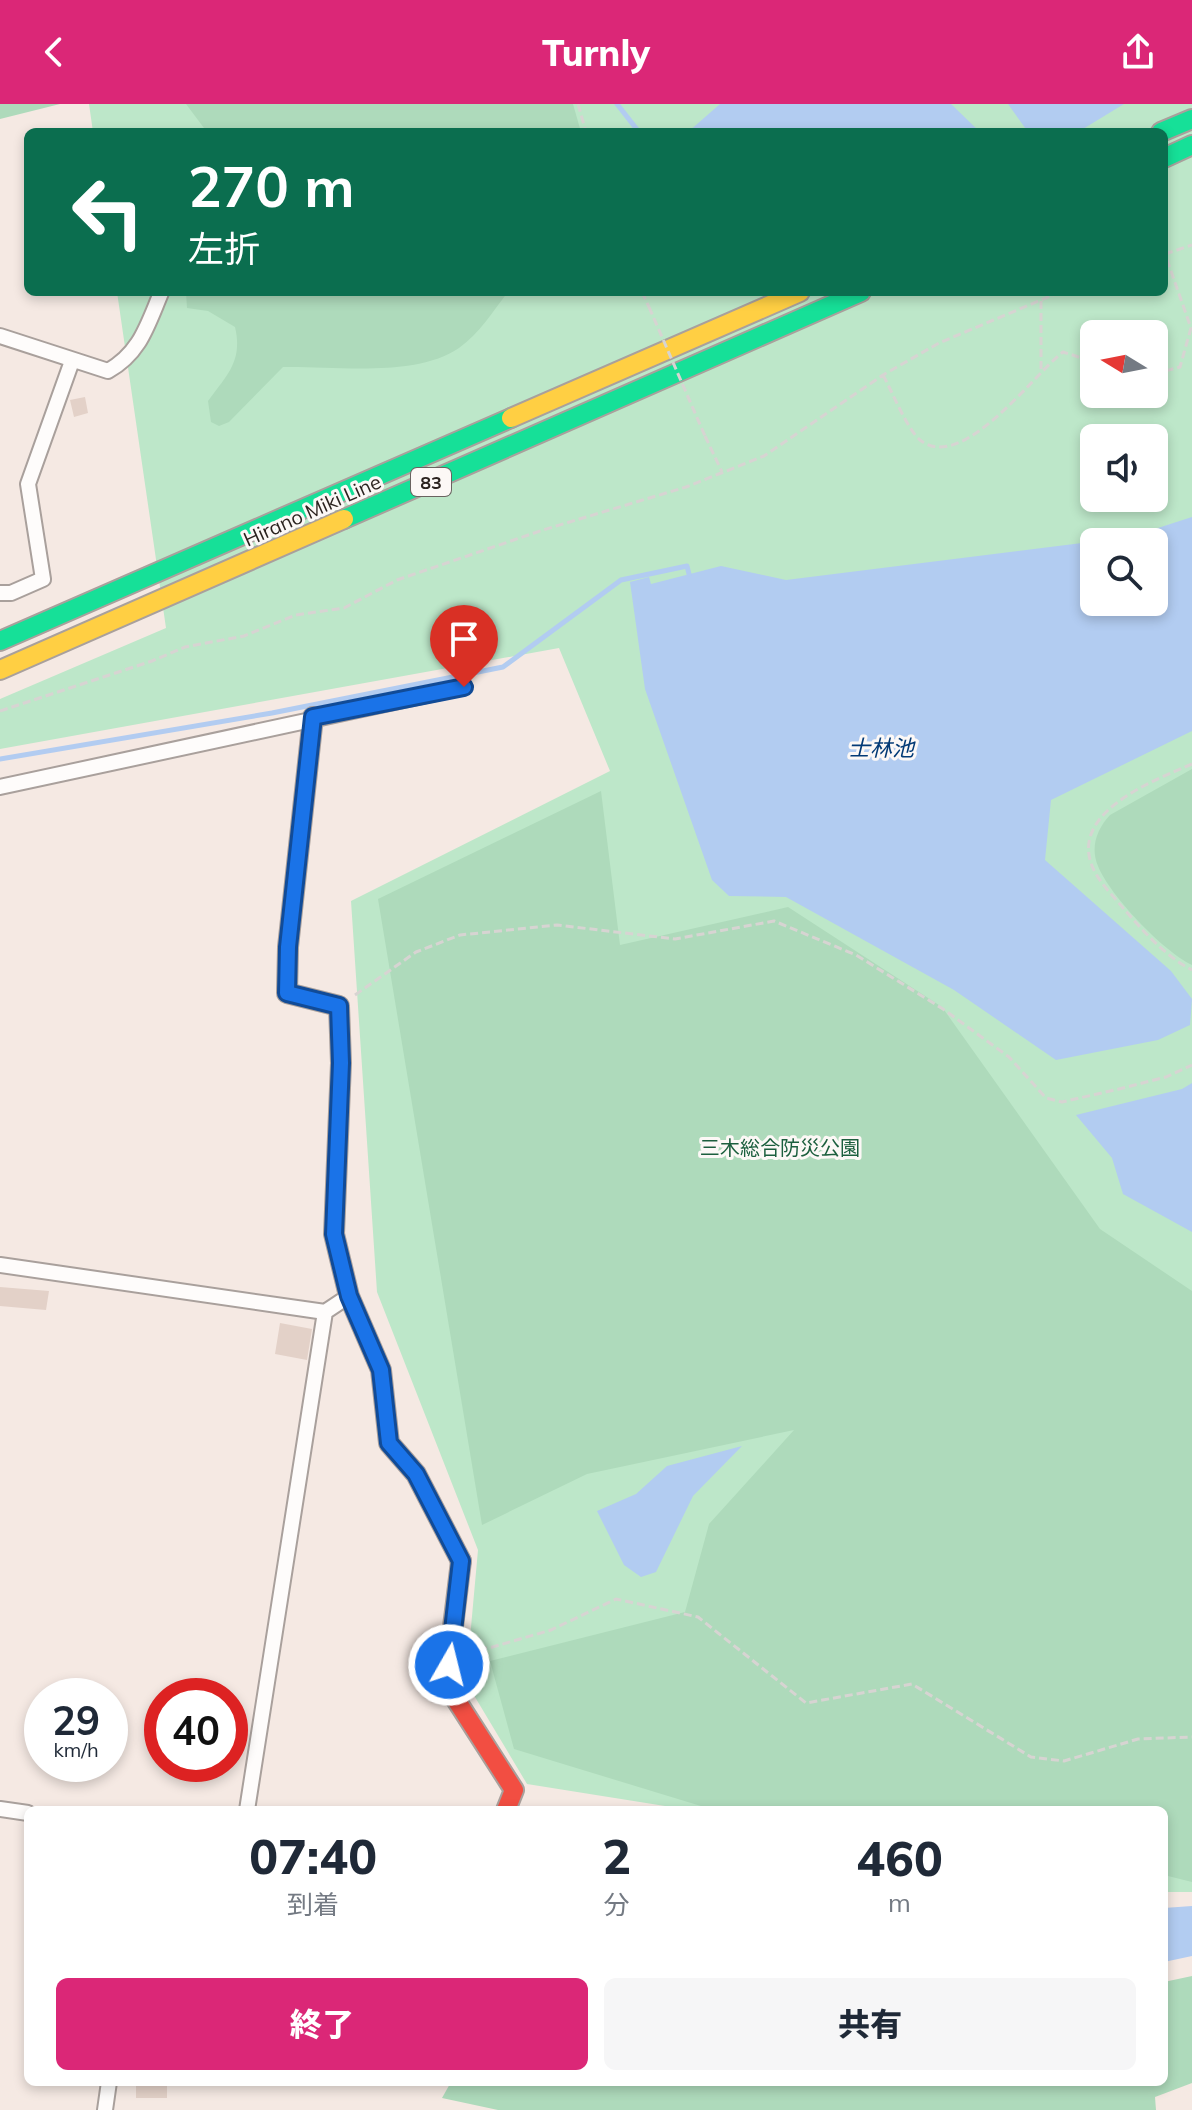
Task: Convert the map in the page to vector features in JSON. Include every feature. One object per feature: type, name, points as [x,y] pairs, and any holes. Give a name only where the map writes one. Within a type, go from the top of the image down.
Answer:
[{"type":"main road","points":[[1168,129],[1192,119]]},
{"type":"main road","points":[[1168,156],[1192,145]]},
{"type":"main road","name":"Hirano Miki Line","points":[[4,633],[791,296]]},
{"type":"main road","name":"Hirano Miki Line","points":[[0,670],[852,296]]},
{"type":"main road","points":[[313,717],[288,947],[287,993],[339,1006],[341,1063],[334,1234],[349,1296],[381,1370],[389,1443],[416,1474],[461,1561],[446,1684],[514,1790],[508,1806]]},
{"type":"street","points":[[0,336],[108,371],[124,362],[139,346],[160,296]]},
{"type":"street","points":[[0,593],[11,593],[43,579],[28,484],[72,361]]},
{"type":"street","points":[[0,787],[313,717],[464,687]]},
{"type":"street","points":[[0,1265],[325,1312],[349,1296]]},
{"type":"street","points":[[248,1806],[325,1312]]},
{"type":"street","points":[[0,1809],[24,1812]]},
{"type":"street","points":[[105,2110],[108,2086]]},
{"type":"path","points":[[578,104],[585,128]]},
{"type":"path","points":[[1168,253],[1192,245]]},
{"type":"path","points":[[1168,263],[1191,328],[1180,367],[1168,370]]},
{"type":"path","points":[[644,296],[722,472]]},
{"type":"path","points":[[0,711],[152,661],[185,647],[244,636],[296,615],[344,608],[397,580],[543,530],[686,487],[764,456],[883,375],[939,343],[1049,296]]},
{"type":"path","points":[[1041,299],[1041,369]]},
{"type":"path","points":[[883,375],[919,439],[932,446],[951,447],[982,432],[1041,369],[1063,352],[1080,357]]},
{"type":"path","points":[[1192,764],[1141,787],[1112,808],[1094,825],[1089,846],[1095,873],[1109,892],[1162,949],[1192,970]]},
{"type":"path","points":[[339,1006],[416,952],[460,935],[557,925],[675,939],[774,921],[856,955],[943,1009],[1009,1057],[1046,1098],[1062,1102],[1166,1077],[1192,1065]]},
{"type":"path","points":[[451,1646],[489,1648],[551,1630],[616,1599],[698,1617],[806,1703],[912,1684],[1031,1757],[1064,1761],[1138,1739],[1192,1737]]},
{"type":"green space","points":[[0,104],[60,104],[0,119]]},
{"type":"green space","name":"三木総合防災公園","points":[[89,104],[1192,104],[1192,1892],[1168,1892],[1168,1806],[665,1806],[527,1784],[466,1682],[478,1550],[377,1292],[351,901],[610,771],[559,648],[0,749],[0,699],[166,628],[118,296],[1168,296],[1168,128],[92,128]]},
{"type":"green space","points":[[186,104],[573,104],[580,128],[204,128]]},
{"type":"green space","points":[[186,296],[505,296],[473,336],[441,357],[398,367],[283,367],[229,422],[219,426],[211,422],[208,401],[232,367],[237,349],[235,327],[208,311],[187,308]]},
{"type":"green space","points":[[1192,769],[1192,965],[1167,948],[1125,907],[1098,866],[1095,845],[1098,832],[1110,815]]},
{"type":"green space","points":[[601,791],[620,945],[788,907],[942,1007],[1100,1229],[1192,1291],[1192,1882],[1168,1876],[1168,1806],[701,1806],[514,1749],[490,1661],[685,1612],[709,1524],[794,1430],[587,1474],[482,1525],[378,899]]},
{"type":"green space","points":[[1192,1976],[1192,2083],[1155,2097],[1156,2110],[498,2110],[442,2098],[449,2086],[1168,2086],[1168,1981]]},
{"type":"water","points":[[720,104],[951,104],[976,128],[693,128]]},
{"type":"water","points":[[1008,104],[1124,104],[1085,128],[1025,128]]},
{"type":"water","name":"士林池","points":[[1192,517],[1192,731],[1051,800],[1045,860],[1171,971],[1192,999],[1190,1025],[1158,1040],[1056,1060],[954,990],[786,897],[729,896],[712,880],[645,689],[630,582],[649,577],[651,584],[721,566],[786,580],[1080,543],[1080,616],[1168,616],[1168,528],[1158,528]]},
{"type":"water","points":[[1192,1083],[1192,1232],[1123,1194],[1112,1158],[1076,1115],[1182,1089]]},
{"type":"water","points":[[742,1446],[693,1496],[656,1572],[641,1577],[624,1565],[597,1511],[636,1494],[667,1466]]},
{"type":"water","points":[[1192,1906],[1192,1956],[1168,1961],[1168,1908]]},
{"type":"building","points":[[85,397],[88,413],[74,417],[70,400]]},
{"type":"building","points":[[0,1287],[49,1291],[46,1310],[0,1306]]},
{"type":"building","points":[[280,1323],[312,1329],[307,1360],[275,1354]]},
{"type":"building","points":[[136,2086],[167,2086],[167,2098],[136,2098]]},
{"type":"waterway","points":[[617,104],[636,128]]},
{"type":"waterway","points":[[0,759],[272,713],[503,667],[621,580],[687,566],[689,574]]},
{"type":"traffic: fast","points":[[1168,129],[1192,119]]},
{"type":"traffic: fast","points":[[1168,156],[1192,145]]},
{"type":"traffic: fast","points":[[344,519],[852,296]]},
{"type":"traffic: fast","points":[[0,641],[511,418]]},
{"type":"traffic: fast","points":[[313,717],[288,947],[287,993],[339,1006],[341,1063],[334,1234],[349,1296],[381,1370],[389,1443],[416,1474],[461,1561]]},
{"type":"traffic: slow","points":[[511,418],[791,296]]},
{"type":"traffic: slow","points":[[0,670],[344,519]]},
{"type":"traffic: jam","points":[[461,1561],[446,1684],[514,1790],[508,1806]]},
{"type":"route","points":[[449,1665],[461,1561],[416,1474],[389,1443],[381,1370],[349,1296],[334,1234],[341,1063],[339,1006],[287,993],[288,947],[313,717],[464,687]]}]
